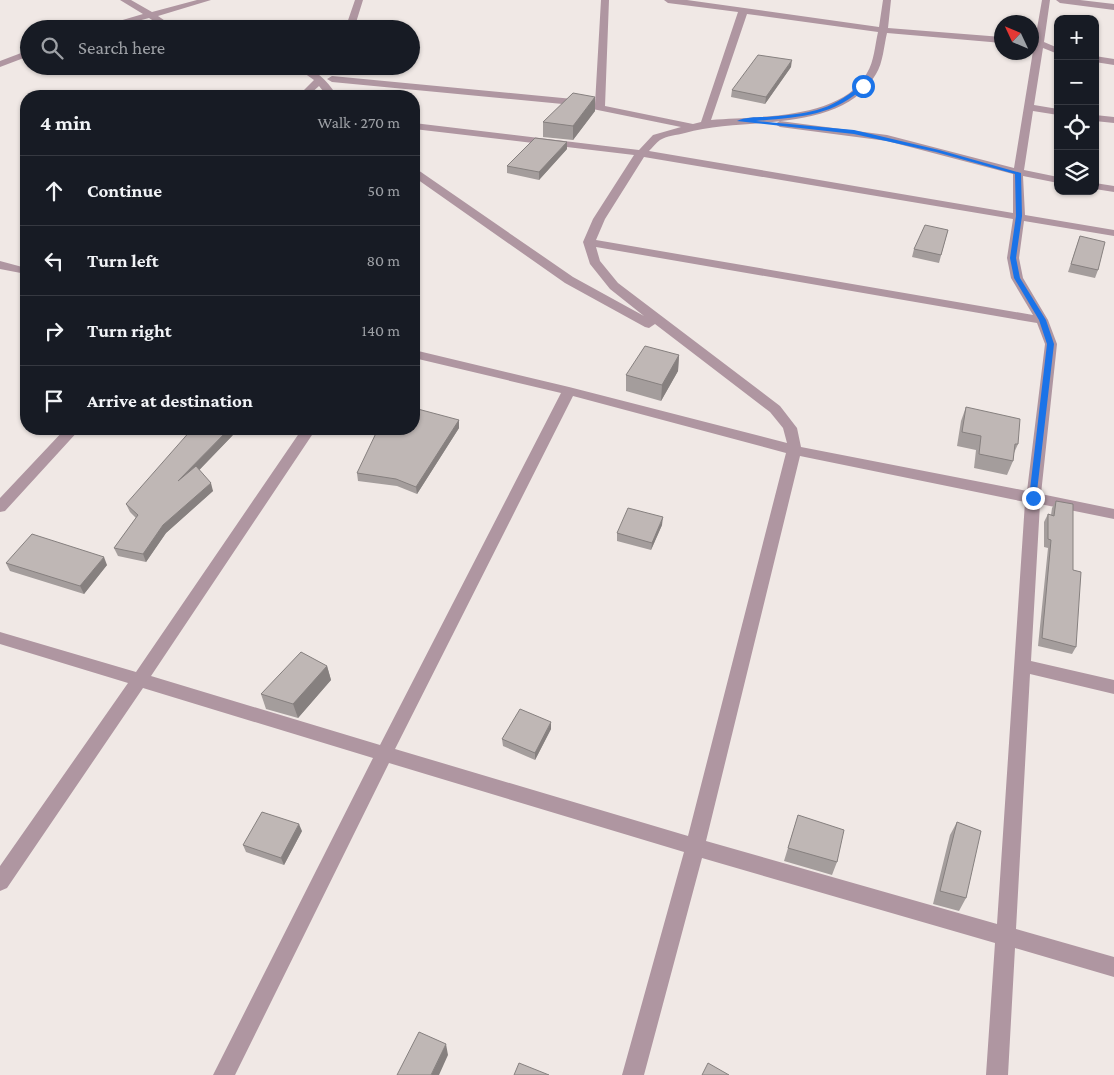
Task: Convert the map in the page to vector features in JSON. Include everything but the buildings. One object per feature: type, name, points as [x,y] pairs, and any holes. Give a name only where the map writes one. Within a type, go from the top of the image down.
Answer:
[{"type":"street","points":[[124,0],[158,20]]},
{"type":"street","points":[[127,20],[207,0]]},
{"type":"street","points":[[352,20],[359,0]]},
{"type":"street","points":[[600,106],[605,0]]},
{"type":"street","points":[[668,0],[723,4],[743,11],[883,30],[994,39]]},
{"type":"street","points":[[633,1075],[695,847],[794,450],[795,437],[787,422],[776,409],[614,286],[594,262],[589,242],[599,219],[641,153],[657,137],[699,125],[801,115],[828,109],[846,100],[863,86],[873,72],[883,30],[887,0]]},
{"type":"street","points":[[1039,27],[1046,0]]},
{"type":"street","points":[[1060,0],[1114,7]]},
{"type":"street","points":[[699,125],[743,11]]},
{"type":"street","points":[[1039,44],[1054,49]]},
{"type":"street","points":[[0,64],[20,56]]},
{"type":"street","points":[[997,1075],[1033,498],[1051,344],[1042,320],[1017,278],[1013,258],[1019,216],[1018,173],[1029,108],[1033,60]]},
{"type":"street","points":[[1099,60],[1114,62]]},
{"type":"street","points":[[312,75],[331,88],[367,90]]},
{"type":"street","points":[[331,88],[334,75]]},
{"type":"street","points":[[309,90],[320,80]]},
{"type":"street","points":[[420,93],[563,101],[600,106],[699,125]]},
{"type":"street","points":[[1029,108],[1054,111]]},
{"type":"street","points":[[1099,118],[1114,120]]},
{"type":"street","points":[[740,121],[854,132],[937,151],[1018,173],[1054,179]]},
{"type":"street","points":[[420,127],[641,153],[1114,233]]},
{"type":"street","points":[[420,176],[569,280],[692,347]]},
{"type":"street","points":[[1099,187],[1114,189]]},
{"type":"street","points":[[589,242],[1042,320]]},
{"type":"street","points":[[3,269],[20,270]]},
{"type":"street","points":[[420,355],[794,450],[1114,514]]},
{"type":"street","points":[[224,1075],[385,752],[569,392]]},
{"type":"street","points":[[0,507],[67,435]]},
{"type":"street","points":[[0,882],[139,681],[305,435]]},
{"type":"street","points":[[0,638],[139,681],[385,752],[695,847],[1114,967]]},
{"type":"street","points":[[1024,666],[1114,687]]},
{"type":"route","points":[[863,86],[846,100],[828,109],[801,115],[740,121],[854,132],[937,151],[1018,173],[1019,216],[1013,258],[1017,278],[1042,320],[1051,344],[1033,498]]}]
